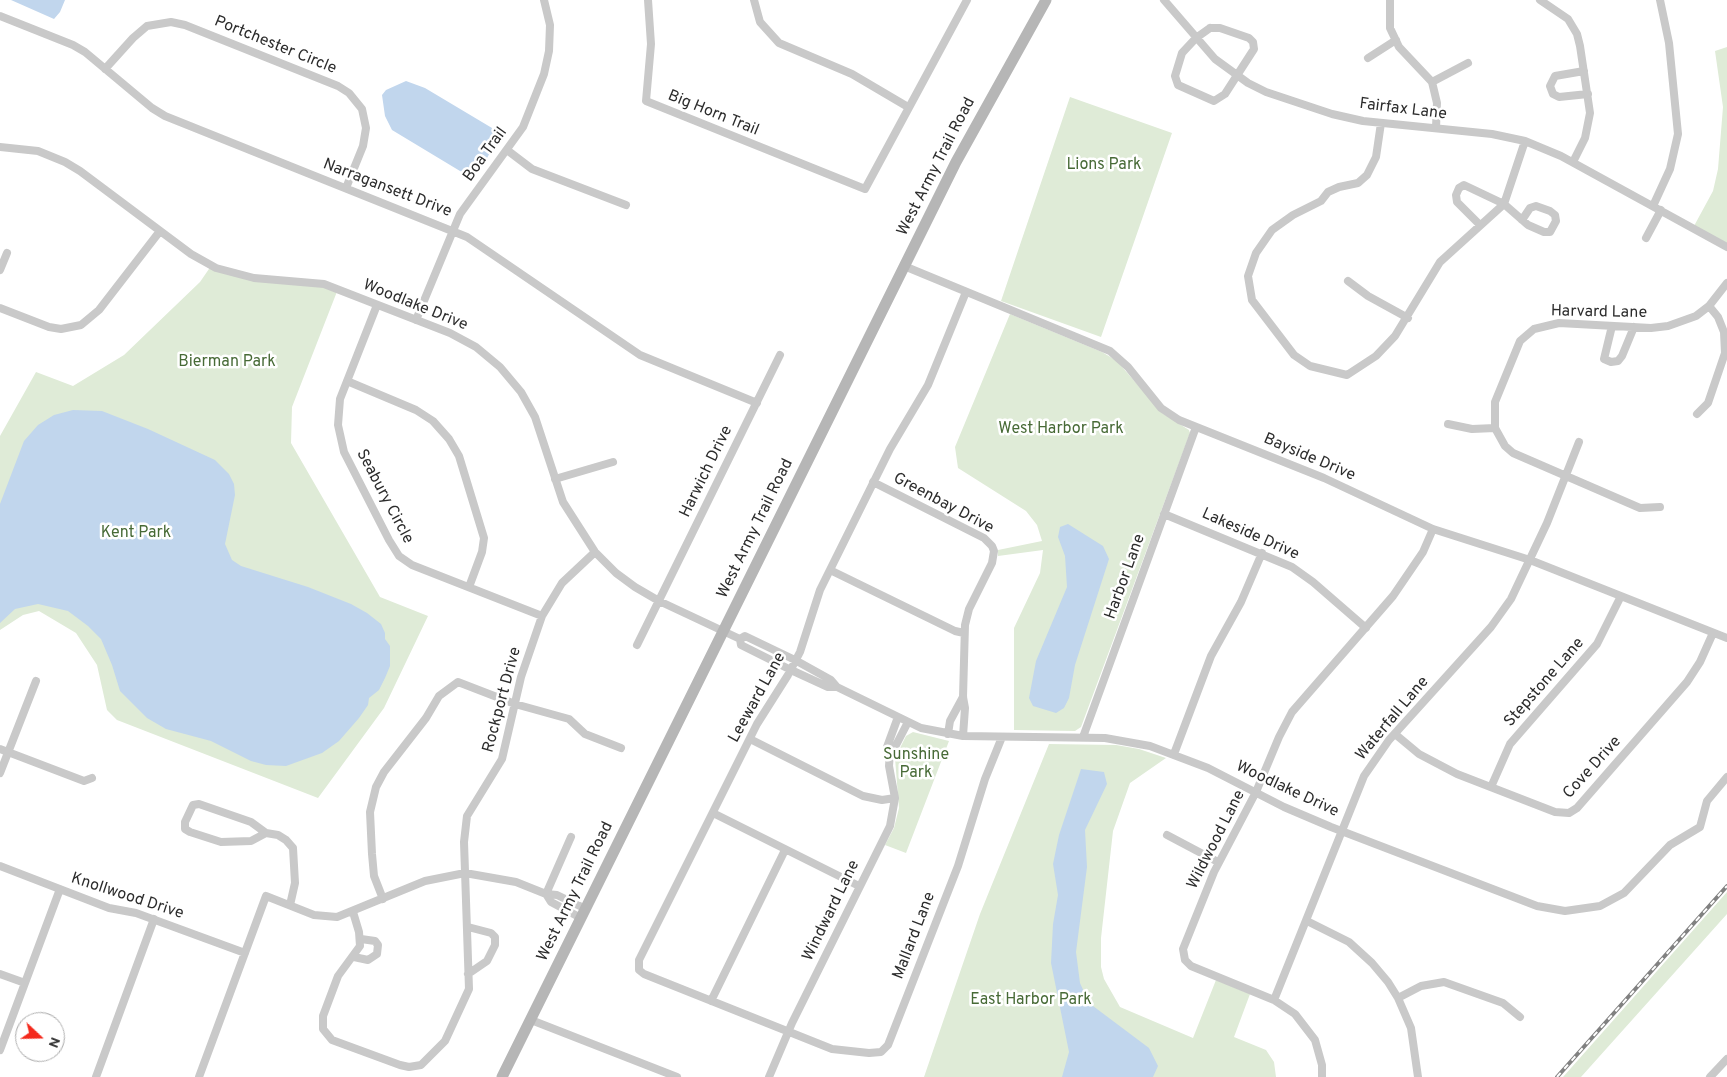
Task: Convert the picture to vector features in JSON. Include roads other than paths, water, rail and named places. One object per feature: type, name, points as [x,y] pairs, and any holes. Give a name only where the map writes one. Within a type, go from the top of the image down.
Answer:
[{"type":"main road","name":"West Army Trail Road","points":[[502,1077],[904,266],[970,136],[1046,0]]},
{"type":"street","name":"Boa Trail","points":[[416,320],[460,214],[523,127],[546,64],[550,36],[544,0]]},
{"type":"street","name":"Big Horn Trail","points":[[648,0],[651,44],[646,101],[866,189],[908,107]]},
{"type":"street","points":[[754,0],[760,22],[779,43],[852,74],[908,107],[967,0]]},
{"type":"street","name":"Fairfax Lane","points":[[1164,0],[1215,59],[1236,75],[1266,92],[1318,110],[1381,123],[1492,134],[1526,141],[1573,162],[1727,247]]},
{"type":"street","points":[[1390,0],[1389,23],[1399,47],[1432,82],[1437,103],[1436,128]]},
{"type":"street","points":[[1540,0],[1560,12],[1572,24],[1577,34],[1588,94],[1589,126],[1573,162]]},
{"type":"street","points":[[1653,206],[1670,169],[1678,134],[1669,43],[1660,0]]},
{"type":"street","name":"Narragansett Drive","points":[[0,16],[73,45],[106,69],[152,108],[165,116],[452,230],[477,243],[640,355],[757,403]]},
{"type":"street","name":"Portchester Circle","points":[[106,69],[132,38],[147,26],[171,22],[184,25],[338,86],[349,93],[358,103],[366,123],[365,141],[346,188]]},
{"type":"street","points":[[1210,28],[1220,28],[1249,38],[1253,42],[1253,52],[1225,94],[1214,100],[1178,85],[1175,76],[1182,53],[1196,38],[1210,28]]},
{"type":"street","points":[[1368,58],[1396,40]]},
{"type":"street","points":[[1432,82],[1468,63]]},
{"type":"street","points":[[1584,71],[1555,76],[1550,86],[1556,96],[1588,94]]},
{"type":"street","points":[[1381,123],[1376,157],[1367,175],[1358,183],[1338,187],[1328,192],[1321,201],[1293,215],[1272,230],[1260,246],[1248,276],[1248,289],[1259,312],[1300,360],[1314,368],[1347,375],[1376,356],[1395,336],[1408,318],[1440,262],[1504,204],[1526,141]]},
{"type":"street","name":"Woodlake Drive","points":[[0,147],[38,152],[65,162],[202,261],[228,273],[254,278],[324,284],[450,333],[476,347],[511,379],[535,417],[555,479],[573,521],[595,552],[623,578],[659,601],[740,639]]},
{"type":"street","points":[[507,150],[532,169],[626,205]]},
{"type":"street","points":[[1480,225],[1457,202],[1456,195],[1459,188],[1464,185],[1471,186],[1504,204],[1522,220]]},
{"type":"street","points":[[1646,238],[1661,210]]},
{"type":"street","points":[[0,308],[49,327],[61,329],[82,325],[100,310],[160,230]]},
{"type":"street","points":[[0,270],[7,253]]},
{"type":"street","name":"Bayside Drive","points":[[904,266],[1110,351],[1128,367],[1161,408],[1179,420],[1324,478],[1432,529],[1530,560],[1727,638]]},
{"type":"street","points":[[1348,281],[1368,296],[1408,318]]},
{"type":"street","name":"Harvard Lane","points":[[1495,428],[1495,402],[1520,340],[1534,329],[1551,324],[1634,327],[1668,326],[1696,316],[1709,306],[1727,283]]},
{"type":"street","name":"Leeward Lane","points":[[788,1031],[644,974],[638,965],[750,739],[796,660],[820,590],[873,482],[928,386],[966,292]]},
{"type":"street","name":"Seabury Circle","points":[[377,304],[338,411],[339,437],[344,452],[389,540],[406,561],[542,616]]},
{"type":"street","points":[[1697,414],[1708,403],[1726,353],[1724,332],[1718,317],[1709,306]]},
{"type":"street","points":[[1612,326],[1604,358],[1611,362],[1618,361],[1622,356],[1634,327]]},
{"type":"street","name":"Harwich Drive","points":[[637,645],[780,355]]},
{"type":"street","points":[[347,382],[416,410],[433,421],[449,439],[459,456],[484,538],[482,552],[469,587]]},
{"type":"street","points":[[1448,424],[1472,429],[1495,428],[1505,446],[1513,453],[1566,474],[1640,508],[1660,507]]},
{"type":"street","name":"Harbor Lane","points":[[1083,737],[1196,427]]},
{"type":"street","points":[[1566,474],[1579,442]]},
{"type":"street","points":[[555,479],[613,462]]},
{"type":"street","name":"Waterfall Lane","points":[[1274,1000],[1364,776],[1395,734],[1498,618],[1511,599],[1530,560],[1566,474]]},
{"type":"street","name":"Greenbay Drive","points":[[873,482],[984,538],[994,551],[992,563],[969,609],[964,634],[963,697],[965,708],[963,736]]},
{"type":"street","name":"Lakeside Drive","points":[[1164,514],[1285,563],[1303,574],[1366,628]]},
{"type":"street","name":"Wildwood Lane","points":[[1322,1077],[1319,1052],[1309,1029],[1295,1014],[1274,1000],[1189,965],[1183,957],[1185,942],[1218,862],[1256,792],[1292,712],[1406,580],[1423,552],[1432,529]]},
{"type":"street","name":"Rockport Drive","points":[[361,940],[354,957],[338,976],[323,1016],[324,1030],[332,1040],[375,1056],[409,1067],[421,1065],[430,1058],[450,1032],[469,989],[464,832],[467,816],[500,765],[521,677],[542,616],[562,583],[595,552]]},
{"type":"street","points":[[1174,754],[1211,656],[1241,602],[1262,553]]},
{"type":"street","points":[[830,570],[964,634]]},
{"type":"street","name":"Stepstone Lane","points":[[1491,787],[1510,744],[1597,644],[1621,596]]},
{"type":"street","name":"Cove Drive","points":[[1395,734],[1433,762],[1559,814],[1573,811],[1688,682],[1700,662],[1713,633]]},
{"type":"street","name":"Woodlake Drive","points":[[740,639],[745,636],[796,660],[831,680],[837,687]]},
{"type":"street","name":"Woodlake Drive","points":[[740,639],[741,645],[791,670],[828,686],[837,687],[926,729],[963,736],[1083,737],[1124,740],[1174,754],[1213,770],[1299,814],[1536,906],[1571,911],[1600,906],[1618,897],[1638,880],[1670,845],[1698,830],[1703,821],[1707,801],[1727,777]]},
{"type":"street","points":[[0,773],[36,681]]},
{"type":"street","points":[[383,899],[374,876],[370,821],[372,798],[382,775],[426,718],[439,696],[458,682],[514,704],[568,719],[585,734],[621,748]]},
{"type":"street","name":"Greenbay Drive","points":[[948,734],[950,721],[963,697]]},
{"type":"street","name":"Windward Lane","points":[[769,1077],[788,1031],[890,826],[895,798],[889,766],[890,752],[887,747],[898,717]]},
{"type":"street","points":[[890,752],[894,749],[908,722]]},
{"type":"street","name":"Mallard Lane","points":[[788,1031],[839,1050],[881,1052],[888,1044],[958,866],[985,779],[1002,737]]},
{"type":"street","points":[[750,739],[863,796],[882,800],[895,798]]},
{"type":"street","points":[[0,749],[84,781],[92,778]]},
{"type":"street","points":[[266,833],[251,841],[232,843],[202,837],[185,829],[187,815],[193,805],[199,804],[251,822],[266,833],[282,837],[293,848],[295,883],[290,905]]},
{"type":"street","points":[[713,813],[859,886]]},
{"type":"street","points":[[1167,835],[1218,862]]},
{"type":"street","points":[[546,894],[571,838]]},
{"type":"street","points":[[711,1002],[785,850]]},
{"type":"street","name":"Knollwood Drive","points":[[0,866],[109,908],[136,913],[245,953]]},
{"type":"street","points":[[199,1077],[266,896],[324,917],[343,917],[424,882],[465,873],[508,879],[546,894],[557,894],[583,914]]},
{"type":"street","points":[[0,1050],[60,889]]},
{"type":"street","points":[[353,912],[361,940],[376,941],[378,950],[377,954],[368,960],[354,957]]},
{"type":"street","points":[[96,1077],[154,919]]},
{"type":"street","points":[[1307,921],[1354,947],[1376,967],[1398,998],[1413,1037],[1418,1077]]},
{"type":"street","points":[[468,927],[491,933],[495,937],[495,945],[487,961],[468,974]]},
{"type":"street","points":[[0,974],[25,983]]},
{"type":"street","points":[[1398,998],[1420,986],[1444,982],[1503,1003],[1520,1018]]},
{"type":"street","points":[[531,1020],[677,1077]]},
{"type":"street","points":[[1710,1077],[1727,1058]]},
{"type":"water","points":[[11,0],[65,0],[60,12],[54,19]]},
{"type":"water","points":[[406,81],[425,88],[492,128],[498,138],[481,169],[470,175],[460,171],[392,130],[385,116],[382,95],[386,90]]},
{"type":"water","name":"Kent Park","points":[[73,410],[102,411],[148,429],[215,460],[229,474],[234,484],[235,495],[225,544],[232,560],[241,566],[308,587],[351,604],[381,624],[385,633],[385,639],[390,646],[390,666],[379,690],[369,698],[368,705],[359,718],[339,741],[322,753],[286,766],[266,765],[251,761],[211,741],[166,729],[147,718],[120,691],[101,639],[88,626],[68,611],[38,604],[15,609],[0,623],[0,504],[24,441],[38,425],[54,415]]},
{"type":"water","points":[[1068,524],[1103,546],[1109,559],[1075,665],[1069,698],[1064,708],[1056,713],[1033,706],[1029,698],[1036,661],[1067,587],[1065,556],[1058,537],[1060,527]]},
{"type":"water","points":[[1081,769],[1104,772],[1107,784],[1085,830],[1087,867],[1076,952],[1080,983],[1089,1003],[1149,1048],[1158,1066],[1153,1077],[1062,1077],[1069,1052],[1051,963],[1053,924],[1058,895],[1053,864],[1059,835]]},
{"type":"railway","points":[[1557,1077],[1727,886]]},
{"type":"park label","name":"Lions Park","points":[[1104,166]]},
{"type":"park label","name":"Bierman Park","points":[[227,363]]},
{"type":"park label","name":"West Harbor Park","points":[[1061,430]]},
{"type":"park label","name":"Sunshine Park","points":[[916,765]]},
{"type":"park label","name":"East Harbor Park","points":[[1031,1001]]}]
